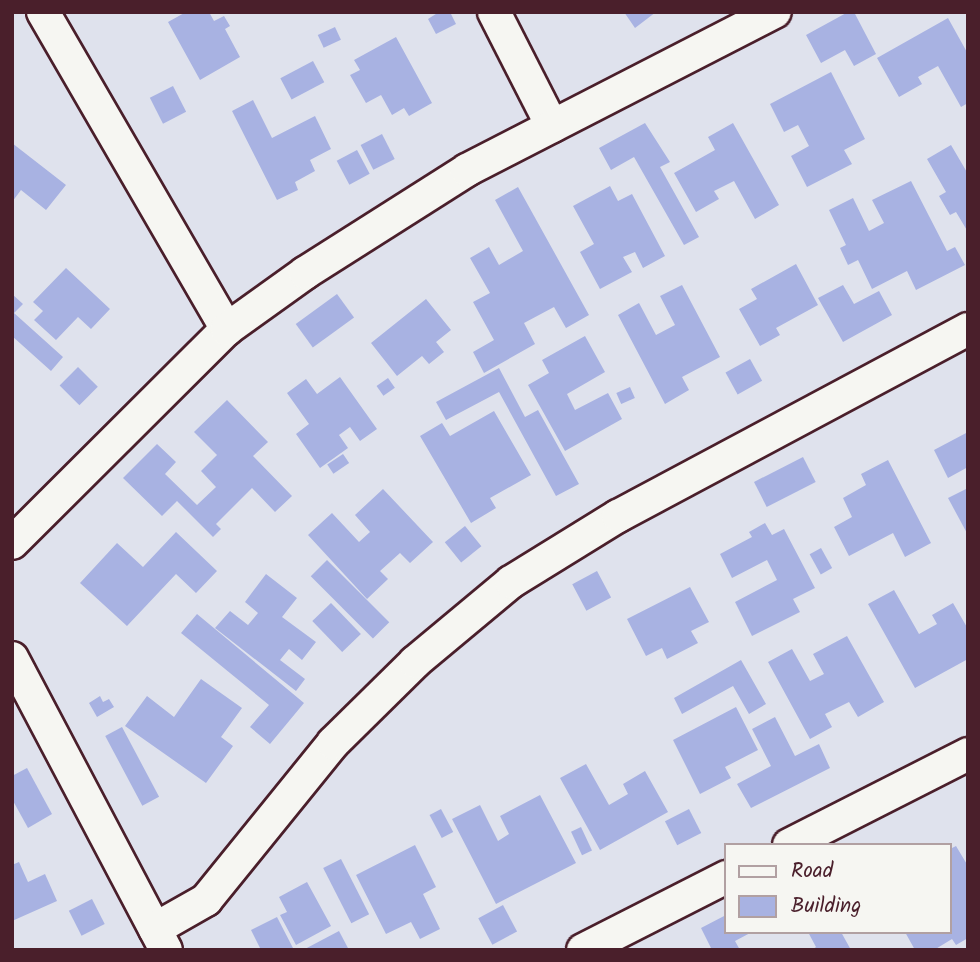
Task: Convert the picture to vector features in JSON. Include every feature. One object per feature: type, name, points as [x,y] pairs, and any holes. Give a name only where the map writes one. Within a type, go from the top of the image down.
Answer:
[{"type":"street","points":[[43,12],[227,329]]},
{"type":"street","points":[[494,12],[552,126]]},
{"type":"street","points":[[12,543],[227,329],[385,220],[552,126],[775,12]]},
{"type":"street","points":[[12,658],[160,939],[206,900],[333,743],[415,662],[511,582],[618,516],[968,329]]},
{"type":"street","points":[[793,843],[968,754]]},
{"type":"street","points":[[583,950],[724,878]]},
{"type":"building","points":[[186,12],[209,12],[214,21],[224,16],[230,26],[225,29],[240,57],[200,80],[168,22]]},
{"type":"building","points":[[439,12],[450,12],[456,24],[436,34],[428,19]]},
{"type":"building","points":[[624,12],[656,12],[635,28]]},
{"type":"building","points":[[848,12],[854,12],[876,54],[854,66],[845,50],[821,63],[806,35]]},
{"type":"building","points":[[948,18],[968,54],[968,103],[961,107],[938,66],[918,77],[922,84],[899,97],[877,58]]},
{"type":"building","points":[[335,27],[341,40],[324,48],[318,35]]},
{"type":"building","points":[[396,37],[432,103],[409,116],[404,108],[392,115],[381,95],[366,103],[350,75],[360,70],[354,60]]},
{"type":"building","points":[[313,61],[324,82],[292,100],[280,78]]},
{"type":"building","points":[[831,72],[865,139],[844,150],[852,164],[807,187],[791,156],[809,146],[798,125],[784,132],[770,104]]},
{"type":"building","points":[[173,86],[186,112],[163,124],[150,98]]},
{"type":"building","points":[[253,100],[272,138],[315,116],[331,149],[310,160],[315,171],[295,182],[298,190],[277,200],[232,111]]},
{"type":"building","points":[[645,123],[670,162],[660,167],[699,237],[684,245],[634,157],[611,170],[599,148]]},
{"type":"building","points":[[733,123],[779,205],[755,219],[734,181],[714,191],[719,199],[696,212],[674,173],[715,150],[708,137]]},
{"type":"building","points":[[382,134],[395,159],[373,170],[361,145]]},
{"type":"building","points":[[12,143],[66,185],[46,210],[21,190],[12,202]]},
{"type":"building","points":[[951,145],[968,174],[968,232],[956,212],[950,215],[939,196],[946,192],[927,159]]},
{"type":"building","points":[[357,150],[370,174],[349,185],[337,161]]},
{"type":"building","points":[[911,181],[947,251],[955,247],[965,265],[916,290],[907,271],[872,289],[858,260],[848,265],[840,248],[846,245],[829,210],[853,198],[869,231],[884,223],[872,200]]},
{"type":"building","points":[[610,186],[618,201],[632,194],[665,256],[643,268],[635,252],[623,257],[632,272],[600,289],[580,252],[594,244],[573,206]]},
{"type":"building","points":[[518,187],[589,315],[566,328],[554,307],[524,323],[535,344],[484,373],[473,352],[494,340],[473,302],[490,293],[470,258],[489,247],[499,265],[523,251],[495,200]]},
{"type":"building","points":[[796,264],[818,305],[776,328],[780,335],[760,346],[739,309],[757,299],[751,289]]},
{"type":"building","points":[[66,268],[110,309],[91,329],[78,317],[56,340],[34,320],[43,311],[33,302]]},
{"type":"building","points":[[682,285],[720,357],[682,377],[689,390],[665,404],[618,315],[639,303],[656,335],[675,325],[660,296]]},
{"type":"building","points":[[843,285],[854,304],[879,291],[892,315],[843,342],[818,298]]},
{"type":"building","points":[[12,294],[23,304],[14,313],[63,357],[51,371],[12,336]]},
{"type":"building","points":[[337,294],[354,317],[313,347],[296,324]]},
{"type":"building","points":[[426,299],[451,330],[436,342],[444,352],[429,364],[422,356],[397,376],[371,343]]},
{"type":"building","points":[[585,336],[605,372],[567,394],[575,410],[608,393],[622,419],[565,451],[528,385],[549,373],[542,360]]},
{"type":"building","points":[[750,359],[762,381],[738,394],[726,373]]},
{"type":"building","points":[[78,367],[98,387],[79,405],[60,385]]},
{"type":"building","points":[[499,368],[525,417],[538,410],[579,484],[556,496],[499,392],[446,420],[436,402]]},
{"type":"building","points":[[340,377],[377,429],[360,441],[350,427],[339,435],[348,448],[320,468],[296,434],[309,424],[287,393],[306,379],[317,394]]},
{"type":"building","points":[[388,378],[395,388],[383,396],[377,386]]},
{"type":"building","points":[[630,387],[635,398],[621,404],[616,393]]},
{"type":"building","points":[[227,400],[268,442],[253,456],[292,496],[275,512],[252,488],[216,524],[221,529],[213,537],[177,501],[162,516],[123,478],[157,444],[176,462],[165,474],[197,505],[216,487],[201,471],[217,455],[194,432]]},
{"type":"building","points":[[494,411],[531,475],[490,498],[496,508],[471,523],[420,436],[442,423],[450,436]]},
{"type":"building","points":[[968,432],[968,467],[948,478],[934,450]]},
{"type":"building","points":[[343,454],[349,463],[333,474],[327,465]]},
{"type":"building","points":[[803,457],[816,482],[767,507],[754,482]]},
{"type":"building","points":[[888,460],[931,543],[905,557],[893,533],[849,556],[834,527],[852,517],[843,498],[866,485],[861,474]]},
{"type":"building","points":[[968,488],[968,535],[948,498]]},
{"type":"building","points":[[383,489],[433,542],[410,563],[400,553],[380,571],[388,579],[367,599],[308,535],[332,513],[359,542],[370,532],[355,515]]},
{"type":"building","points":[[765,523],[772,535],[784,529],[815,588],[793,599],[800,612],[752,636],[735,602],[777,580],[767,560],[732,578],[720,554],[752,537],[749,532]]},
{"type":"building","points":[[465,526],[481,546],[461,563],[445,542]]},
{"type":"building","points":[[176,532],[217,571],[196,593],[176,574],[127,626],[80,583],[117,543],[143,567]]},
{"type":"building","points":[[821,548],[832,568],[821,574],[810,554]]},
{"type":"building","points":[[327,560],[389,622],[373,638],[311,576]]},
{"type":"building","points":[[597,571],[611,597],[586,611],[572,584]]},
{"type":"building","points":[[266,574],[297,598],[282,617],[316,642],[302,660],[289,649],[280,660],[305,679],[296,691],[215,628],[230,611],[248,625],[258,613],[245,602]]},
{"type":"building","points":[[690,587],[709,622],[691,631],[698,643],[667,659],[662,648],[646,656],[627,619]]},
{"type":"building","points":[[894,590],[919,634],[937,624],[932,615],[953,603],[968,629],[968,659],[915,688],[868,604]]},
{"type":"building","points":[[331,603],[361,634],[342,652],[312,621]]},
{"type":"building","points":[[197,614],[304,703],[270,744],[250,727],[269,705],[181,633]]},
{"type":"building","points":[[847,636],[884,702],[858,717],[849,702],[825,714],[832,727],[810,739],[768,662],[792,649],[810,681],[824,674],[813,654]]},
{"type":"building","points":[[741,660],[766,704],[749,714],[733,686],[682,714],[674,698]]},
{"type":"building","points":[[201,679],[242,708],[221,737],[233,746],[206,783],[125,726],[147,696],[174,717]]},
{"type":"building","points":[[100,696],[103,702],[109,699],[114,707],[97,717],[89,703]]},
{"type":"building","points":[[736,707],[758,750],[725,767],[731,778],[700,794],[673,740]]},
{"type":"building","points":[[775,717],[795,756],[819,744],[830,768],[751,808],[737,784],[771,766],[752,729]]},
{"type":"building","points":[[122,727],[159,797],[142,806],[105,736]]},
{"type":"building","points":[[586,764],[609,805],[628,794],[623,784],[645,771],[668,812],[600,850],[560,778]]},
{"type":"building","points":[[27,768],[52,814],[28,828],[12,799],[12,776]]},
{"type":"building","points":[[540,795],[576,863],[496,904],[452,819],[480,805],[498,841],[509,834],[500,816]]},
{"type":"building","points":[[441,809],[453,832],[442,838],[430,815]]},
{"type":"building","points":[[689,809],[701,833],[677,845],[665,821]]},
{"type":"building","points":[[581,827],[592,851],[582,855],[571,832]]},
{"type":"building","points":[[415,845],[436,887],[423,894],[440,929],[420,939],[411,922],[386,934],[356,875]]},
{"type":"building","points":[[956,846],[968,866],[968,938],[956,945],[952,939],[934,950],[915,950],[906,934],[952,934],[952,848]]},
{"type":"building","points":[[341,859],[369,914],[351,923],[323,868]]},
{"type":"building","points":[[19,862],[28,882],[45,874],[57,901],[12,921],[12,865]]},
{"type":"building","points":[[307,882],[331,926],[296,945],[280,915],[287,912],[279,897]]},
{"type":"building","points":[[92,899],[105,924],[82,936],[69,911]]},
{"type":"building","points":[[503,905],[517,931],[492,945],[478,918]]},
{"type":"building","points":[[724,916],[724,934],[748,934],[735,941],[740,950],[712,950],[701,928]]},
{"type":"building","points":[[277,917],[294,950],[261,950],[251,930]]},
{"type":"building","points":[[339,931],[349,950],[303,950]]},
{"type":"building","points":[[809,934],[842,934],[851,950],[812,950],[816,947]]}]
